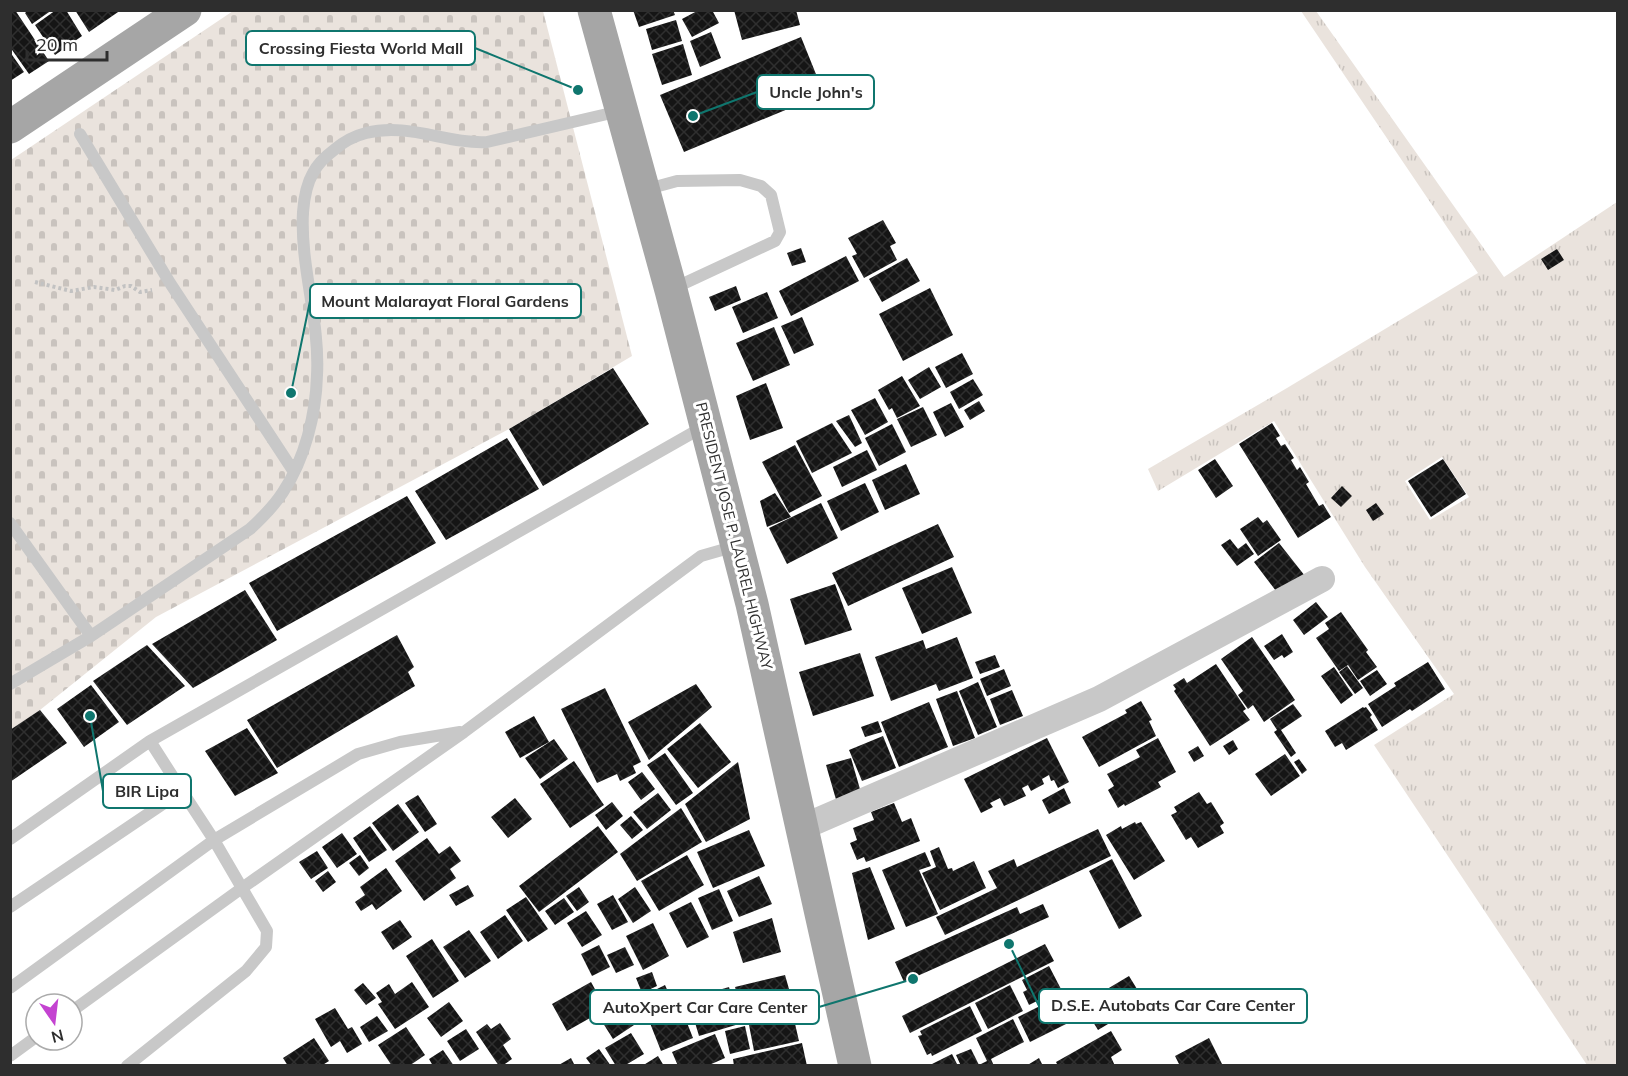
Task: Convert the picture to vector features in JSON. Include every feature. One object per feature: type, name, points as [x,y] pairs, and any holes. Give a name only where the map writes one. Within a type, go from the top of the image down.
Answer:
[{"type":"main road","points":[[10,127],[184,10]]},
{"type":"main road","name":"PRESIDENT JOSE P. LAUREL HIGHWAY","points":[[594,10],[707,425],[752,604],[855,1065]]},
{"type":"street","points":[[803,827],[1099,699],[1322,579]]},
{"type":"lane","points":[[10,684],[91,636],[250,529],[274,505],[284,491],[294,472],[308,433],[316,393],[316,337],[305,269],[303,221],[306,188],[319,163],[341,144],[363,133],[377,130],[405,130],[460,141],[487,142],[621,111]]},
{"type":"lane","points":[[80,134],[170,283],[294,472]]},
{"type":"lane","points":[[643,190],[676,181],[740,180],[761,186],[771,195],[780,232],[775,241],[671,290]]},
{"type":"lane","points":[[10,839],[150,741],[707,425]]},
{"type":"lane","points":[[10,523],[91,636]]},
{"type":"lane","points":[[84,1002],[464,732],[701,556],[737,546]]},
{"type":"lane","points":[[10,988],[214,840],[358,754],[400,742],[464,732]]},
{"type":"lane","points":[[127,1065],[246,971],[266,947],[267,931],[214,840],[150,741]]},
{"type":"lane","points":[[10,907],[182,791]]},
{"type":"lane","points":[[10,1056],[24,1046]]},
{"type":"path","points":[[35,282],[71,291],[99,287],[115,290],[131,286],[141,292],[170,283]]},
{"type":"green space","points":[[233,11],[543,11],[632,356],[509,429],[156,617],[40,710],[11,730],[11,160]]},
{"type":"green space","points":[[1301,11],[1316,11],[1504,277],[1617,202],[1617,1065],[1587,1065],[1374,745],[1454,694],[1365,567],[1274,421],[1158,491],[1148,469],[1478,273]],"holes":[[[1442,457],[1469,497],[1430,520],[1405,481]]]},
{"type":"building","points":[[10,10],[15,10],[49,61],[29,74],[10,47]]},
{"type":"building","points":[[28,10],[52,10],[32,24],[25,13]]},
{"type":"building","points":[[56,10],[66,10],[82,36],[55,55],[35,25]]},
{"type":"building","points":[[75,10],[121,10],[89,32]]},
{"type":"building","points":[[633,10],[673,10],[675,15],[639,27]]},
{"type":"building","points":[[699,10],[712,10],[719,23],[692,37],[682,19]]},
{"type":"building","points":[[734,10],[796,10],[800,25],[742,40]]},
{"type":"building","points":[[676,20],[682,41],[652,50],[646,29]]},
{"type":"building","points":[[711,32],[721,58],[700,67],[690,41]]},
{"type":"building","points":[[801,37],[824,94],[684,152],[660,95]]},
{"type":"building","points":[[683,44],[692,75],[662,85],[652,54]]},
{"type":"building","points":[[10,52],[24,72],[10,81]]},
{"type":"building","points":[[883,220],[896,243],[890,246],[897,260],[864,278],[852,256],[857,254],[848,238]]},
{"type":"building","points":[[801,248],[806,262],[792,266],[787,253]]},
{"type":"building","points":[[1557,249],[1564,260],[1548,270],[1541,259]]},
{"type":"building","points":[[846,256],[859,281],[791,316],[779,291]]},
{"type":"building","points":[[907,258],[920,281],[882,302],[869,279]]},
{"type":"building","points":[[736,286],[741,300],[715,311],[709,297]]},
{"type":"building","points":[[930,288],[953,335],[903,361],[879,314]]},
{"type":"building","points":[[767,292],[778,318],[743,333],[732,307]]},
{"type":"building","points":[[802,317],[814,345],[794,354],[781,326]]},
{"type":"building","points":[[774,327],[790,365],[753,381],[736,343]]},
{"type":"building","points":[[962,353],[973,374],[946,388],[935,367]]},
{"type":"building","points":[[929,367],[941,387],[920,399],[908,380]]},
{"type":"building","points":[[613,368],[649,424],[543,486],[509,429]]},
{"type":"building","points":[[902,376],[920,406],[897,418],[892,408],[889,410],[878,390]]},
{"type":"building","points":[[973,379],[983,395],[959,409],[950,392]]},
{"type":"building","points":[[766,383],[783,428],[750,440],[736,396]]},
{"type":"building","points":[[875,398],[888,422],[865,435],[851,410]]},
{"type":"building","points":[[979,401],[985,411],[970,420],[964,410]]},
{"type":"building","points":[[951,403],[964,427],[945,437],[933,412]]},
{"type":"building","points":[[923,407],[937,435],[911,447],[897,419]]},
{"type":"building","points":[[849,415],[862,443],[855,447],[836,421]]},
{"type":"building","points":[[832,423],[852,453],[812,473],[796,441]]},
{"type":"building","points":[[1272,423],[1280,436],[1276,438],[1281,446],[1285,444],[1294,458],[1291,460],[1297,470],[1300,467],[1309,482],[1306,484],[1319,506],[1323,504],[1331,517],[1298,538],[1239,444]]},
{"type":"building","points":[[892,424],[906,452],[879,466],[865,438]]},
{"type":"building","points":[[507,438],[539,489],[446,540],[415,491]]},
{"type":"building","points":[[795,445],[822,496],[789,513],[762,462]]},
{"type":"building","points":[[867,450],[877,470],[842,487],[833,467]]},
{"type":"building","points":[[1215,459],[1233,486],[1216,498],[1198,470]]},
{"type":"building","points":[[1443,459],[1466,494],[1431,517],[1408,481]]},
{"type":"building","points":[[906,464],[920,494],[885,510],[872,480]]},
{"type":"building","points":[[865,483],[879,512],[841,531],[827,501]]},
{"type":"building","points":[[1342,486],[1352,496],[1341,507],[1331,498]]},
{"type":"building","points":[[775,493],[791,517],[767,527],[760,501]]},
{"type":"building","points":[[407,496],[436,543],[277,631],[249,583]]},
{"type":"building","points":[[821,503],[838,538],[787,564],[769,528]]},
{"type":"building","points":[[1376,503],[1384,514],[1373,521],[1366,510]]},
{"type":"building","points":[[1258,517],[1263,523],[1267,520],[1281,540],[1258,556],[1240,529]]},
{"type":"building","points":[[938,524],[954,557],[848,606],[832,573]]},
{"type":"building","points":[[1230,539],[1238,549],[1246,543],[1254,554],[1237,566],[1221,545]]},
{"type":"building","points":[[1279,543],[1305,576],[1279,595],[1254,562]]},
{"type":"building","points":[[952,567],[972,613],[922,634],[902,588]]},
{"type":"building","points":[[835,584],[852,630],[805,645],[790,599]]},
{"type":"building","points":[[245,590],[277,640],[193,688],[152,644]]},
{"type":"building","points":[[1316,602],[1328,617],[1304,635],[1293,620]]},
{"type":"building","points":[[1341,612],[1377,667],[1358,680],[1348,665],[1339,671],[1316,638],[1329,629],[1325,623]]},
{"type":"building","points":[[1282,634],[1293,652],[1284,658],[1282,655],[1274,660],[1264,646]]},
{"type":"building","points":[[397,635],[414,667],[408,672],[415,686],[277,768],[247,720]]},
{"type":"building","points":[[957,637],[973,678],[939,691],[936,684],[891,701],[875,657],[923,640],[926,649]]},
{"type":"building","points":[[1252,637],[1295,700],[1264,722],[1253,705],[1248,709],[1238,695],[1243,691],[1221,659]]},
{"type":"building","points":[[147,645],[185,686],[127,725],[93,681]]},
{"type":"building","points":[[860,653],[874,696],[813,716],[799,672]]},
{"type":"building","points":[[995,655],[1000,667],[980,674],[975,662]]},
{"type":"building","points":[[1428,662],[1445,689],[1382,727],[1368,704],[1396,686],[1394,683]]},
{"type":"building","points":[[1216,664],[1246,709],[1243,711],[1250,720],[1210,746],[1174,691],[1176,689],[1173,685],[1184,678],[1187,683]]},
{"type":"building","points":[[1347,666],[1363,688],[1355,694],[1339,672]]},
{"type":"building","points":[[1334,667],[1353,695],[1341,704],[1321,676]]},
{"type":"building","points":[[1004,669],[1011,686],[987,696],[980,679]]},
{"type":"building","points":[[1377,670],[1387,684],[1370,696],[1360,681]]},
{"type":"building","points":[[978,682],[997,727],[978,735],[959,691]]},
{"type":"building","points":[[696,684],[712,707],[649,760],[628,722]]},
{"type":"building","points":[[91,685],[119,722],[84,747],[57,709]]},
{"type":"building","points":[[605,688],[641,762],[633,766],[636,773],[620,781],[617,774],[597,783],[561,709]]},
{"type":"building","points":[[1012,690],[1023,716],[1000,725],[990,699]]},
{"type":"building","points":[[957,691],[975,738],[953,746],[936,699]]},
{"type":"building","points":[[1141,701],[1152,720],[1149,721],[1156,736],[1099,767],[1082,737],[1127,713],[1125,710]]},
{"type":"building","points":[[929,702],[948,747],[899,767],[881,722]]},
{"type":"building","points":[[1293,704],[1302,716],[1281,730],[1296,753],[1291,757],[1274,732],[1277,730],[1270,719]]},
{"type":"building","points":[[1366,707],[1372,715],[1370,717],[1378,730],[1346,750],[1342,743],[1335,747],[1325,731]]},
{"type":"building","points":[[40,710],[67,743],[10,782],[10,730]]},
{"type":"building","points":[[534,716],[549,742],[520,758],[505,732]]},
{"type":"building","points":[[878,721],[882,732],[865,737],[861,727]]},
{"type":"building","points":[[700,723],[731,762],[698,788],[667,749]]},
{"type":"building","points":[[247,728],[278,773],[235,796],[205,751]]},
{"type":"building","points":[[883,736],[896,768],[862,781],[849,750]]},
{"type":"building","points":[[1047,738],[1069,782],[1058,788],[1049,775],[1042,779],[1044,784],[1031,791],[1028,785],[1022,788],[1026,796],[1004,806],[1000,798],[990,803],[993,807],[981,813],[964,779]]},
{"type":"building","points":[[1158,738],[1176,772],[1158,782],[1161,787],[1118,808],[1108,790],[1114,786],[1107,774],[1140,757],[1136,750]]},
{"type":"building","points":[[554,739],[568,759],[540,779],[525,758]]},
{"type":"building","points":[[1233,740],[1238,749],[1229,755],[1223,746]]},
{"type":"building","points":[[1198,746],[1204,756],[1194,762],[1188,752]]},
{"type":"building","points":[[665,753],[693,793],[676,805],[647,765]]},
{"type":"building","points":[[1285,754],[1300,776],[1271,796],[1255,774]]},
{"type":"building","points":[[851,758],[862,796],[837,803],[826,765]]},
{"type":"building","points":[[1299,759],[1307,770],[1302,774],[1294,762]]},
{"type":"building","points":[[574,761],[604,805],[570,828],[540,784]]},
{"type":"building","points":[[738,762],[750,819],[706,842],[685,804]]},
{"type":"building","points":[[642,772],[655,789],[641,800],[628,782]]},
{"type":"building","points":[[1064,788],[1071,803],[1049,814],[1042,800]]},
{"type":"building","points":[[1199,792],[1207,804],[1211,802],[1224,823],[1220,826],[1224,833],[1198,848],[1191,837],[1186,840],[1171,815],[1177,812],[1174,807]]},
{"type":"building","points":[[658,793],[671,810],[647,829],[633,812]]},
{"type":"building","points":[[418,795],[437,824],[425,832],[405,803]]},
{"type":"building","points":[[515,798],[532,819],[508,838],[491,817]]},
{"type":"building","points":[[612,802],[623,816],[606,830],[595,815]]},
{"type":"building","points":[[894,803],[902,822],[911,818],[920,841],[866,862],[864,857],[857,860],[850,843],[857,840],[853,828],[874,820],[871,812]]},
{"type":"building","points":[[398,804],[419,832],[393,851],[372,823]]},
{"type":"building","points":[[681,808],[702,842],[637,881],[620,854]]},
{"type":"building","points":[[631,816],[643,830],[632,839],[620,825]]},
{"type":"building","points":[[1135,822],[1136,824],[1141,822],[1165,861],[1134,880],[1106,835],[1121,826],[1122,829]]},
{"type":"building","points":[[370,826],[387,850],[369,862],[353,838]]},
{"type":"building","points":[[598,826],[618,852],[539,912],[519,886]]},
{"type":"building","points":[[1098,829],[1111,856],[945,935],[936,917],[997,888],[988,871],[1014,859],[1017,867]]},
{"type":"building","points":[[749,830],[765,866],[713,888],[697,852]]},
{"type":"building","points":[[342,833],[357,854],[337,868],[322,847]]},
{"type":"building","points":[[427,838],[439,854],[450,846],[461,861],[450,869],[456,878],[424,901],[395,861]]},
{"type":"building","points":[[939,847],[948,869],[952,868],[953,871],[974,861],[986,888],[940,910],[922,873],[936,867],[930,851]]},
{"type":"building","points":[[317,851],[328,868],[311,879],[299,862]]},
{"type":"building","points":[[925,852],[931,866],[919,870],[938,914],[906,927],[882,870]]},
{"type":"building","points":[[360,855],[369,868],[359,876],[349,863]]},
{"type":"building","points":[[687,855],[704,885],[659,911],[641,881]]},
{"type":"building","points":[[1112,859],[1142,916],[1119,929],[1089,871]]},
{"type":"building","points":[[870,867],[895,929],[868,940],[852,873]]},
{"type":"building","points":[[386,868],[402,891],[376,910],[372,904],[361,911],[355,902],[365,895],[360,887]]},
{"type":"building","points":[[328,871],[336,882],[323,892],[315,881]]},
{"type":"building","points":[[759,876],[772,904],[739,917],[727,891]]},
{"type":"building","points":[[468,885],[474,896],[456,906],[449,895]]},
{"type":"building","points":[[579,887],[589,902],[577,911],[566,896]]},
{"type":"building","points":[[635,887],[651,911],[633,923],[618,899]]},
{"type":"building","points":[[719,889],[733,921],[712,930],[698,898]]},
{"type":"building","points":[[613,895],[628,922],[612,930],[597,904]]},
{"type":"building","points":[[526,897],[548,929],[528,942],[506,910]]},
{"type":"building","points":[[564,898],[574,912],[555,925],[545,911]]},
{"type":"building","points":[[691,902],[709,937],[687,948],[669,913]]},
{"type":"building","points":[[1043,904],[1049,917],[904,982],[895,962],[1017,907],[1020,914]]},
{"type":"building","points":[[586,911],[602,935],[582,947],[567,923]]},
{"type":"building","points":[[505,915],[523,941],[498,959],[480,932]]},
{"type":"building","points":[[772,918],[781,952],[743,963],[733,932]]},
{"type":"building","points":[[400,920],[412,937],[393,950],[381,932]]},
{"type":"building","points":[[653,923],[669,956],[643,970],[626,936]]},
{"type":"building","points":[[469,930],[491,961],[465,978],[443,947]]},
{"type":"building","points":[[432,939],[459,981],[433,998],[406,956]]},
{"type":"building","points":[[1045,944],[1054,961],[910,1033],[902,1016]]},
{"type":"building","points":[[599,945],[610,967],[592,976],[581,954]]},
{"type":"building","points":[[625,947],[634,965],[616,973],[607,955]]},
{"type":"building","points":[[1049,966],[1061,989],[1029,1005],[1023,992],[1027,990],[1022,980]]},
{"type":"building","points":[[652,972],[657,986],[642,993],[636,978]]},
{"type":"building","points":[[785,975],[795,1010],[745,1023],[735,987]]},
{"type":"building","points":[[1129,976],[1145,1002],[1098,1030],[1082,1004]]},
{"type":"building","points":[[412,982],[429,1007],[395,1029],[378,1004],[382,1002],[376,993],[389,984],[395,994]]},
{"type":"building","points":[[591,982],[606,1009],[567,1031],[552,1004]]},
{"type":"building","points":[[363,983],[376,998],[366,1005],[354,990]]},
{"type":"building","points":[[665,985],[670,996],[658,1001],[653,991]]},
{"type":"building","points":[[1010,985],[1023,1011],[988,1029],[975,1003]]},
{"type":"building","points":[[729,987],[739,1024],[699,1036],[688,999]]},
{"type":"building","points":[[1064,994],[1076,1019],[1030,1042],[1018,1017]]},
{"type":"building","points":[[449,1002],[463,1021],[441,1037],[427,1018]]},
{"type":"building","points":[[680,1005],[693,1038],[661,1051],[648,1018]]},
{"type":"building","points":[[622,1006],[634,1025],[613,1039],[601,1020]]},
{"type":"building","points":[[970,1006],[982,1031],[932,1056],[931,1053],[927,1055],[918,1036],[922,1035],[920,1031]]},
{"type":"building","points":[[335,1008],[348,1029],[352,1027],[362,1044],[347,1053],[340,1041],[331,1047],[315,1019]]},
{"type":"building","points":[[793,1015],[799,1041],[754,1051],[749,1025]]},
{"type":"building","points":[[377,1016],[388,1031],[369,1042],[360,1027]]},
{"type":"building","points":[[1013,1019],[1024,1042],[991,1059],[994,1066],[961,1066],[956,1055],[971,1049],[979,1065],[987,1061],[976,1038]]},
{"type":"building","points":[[500,1023],[511,1039],[503,1045],[512,1059],[502,1066],[499,1066],[476,1032],[487,1024],[491,1029]]},
{"type":"building","points":[[745,1026],[750,1049],[730,1054],[725,1031]]},
{"type":"building","points":[[406,1027],[425,1055],[409,1066],[392,1066],[378,1045]]},
{"type":"building","points":[[466,1029],[479,1049],[460,1061],[447,1041]]},
{"type":"building","points":[[1111,1031],[1122,1050],[1111,1057],[1115,1066],[1058,1066],[1056,1062]]},
{"type":"building","points":[[631,1033],[644,1054],[624,1066],[616,1066],[605,1048]]},
{"type":"building","points":[[715,1034],[725,1058],[707,1066],[678,1066],[672,1052]]},
{"type":"building","points":[[314,1038],[329,1061],[321,1066],[288,1066],[283,1058]]},
{"type":"building","points":[[1209,1038],[1223,1066],[1180,1066],[1175,1056]]},
{"type":"building","points":[[802,1043],[807,1066],[734,1066],[733,1059]]},
{"type":"building","points":[[599,1049],[611,1066],[592,1066],[586,1058]]},
{"type":"building","points":[[443,1050],[454,1066],[433,1066],[429,1059]]},
{"type":"building","points":[[952,1054],[958,1066],[928,1066]]},
{"type":"building","points":[[658,1056],[664,1066],[642,1066]]},
{"type":"building","points":[[571,1058],[575,1066],[557,1066]]},
{"type":"building","points":[[1039,1058],[1043,1066],[1026,1066]]},
{"type":"place","name":"Crossing Fiesta World Mall","points":[[578,90]]},
{"type":"place","name":"Uncle John's","points":[[693,116]]},
{"type":"place","name":"Mount Malarayat Floral Gardens","points":[[291,393]]},
{"type":"place","name":"BIR Lipa","points":[[90,716]]},
{"type":"place","name":"D.S.E. Autobats Car Care Center","points":[[1009,944]]},
{"type":"place","name":"AutoXpert Car Care Center","points":[[913,979]]}]
